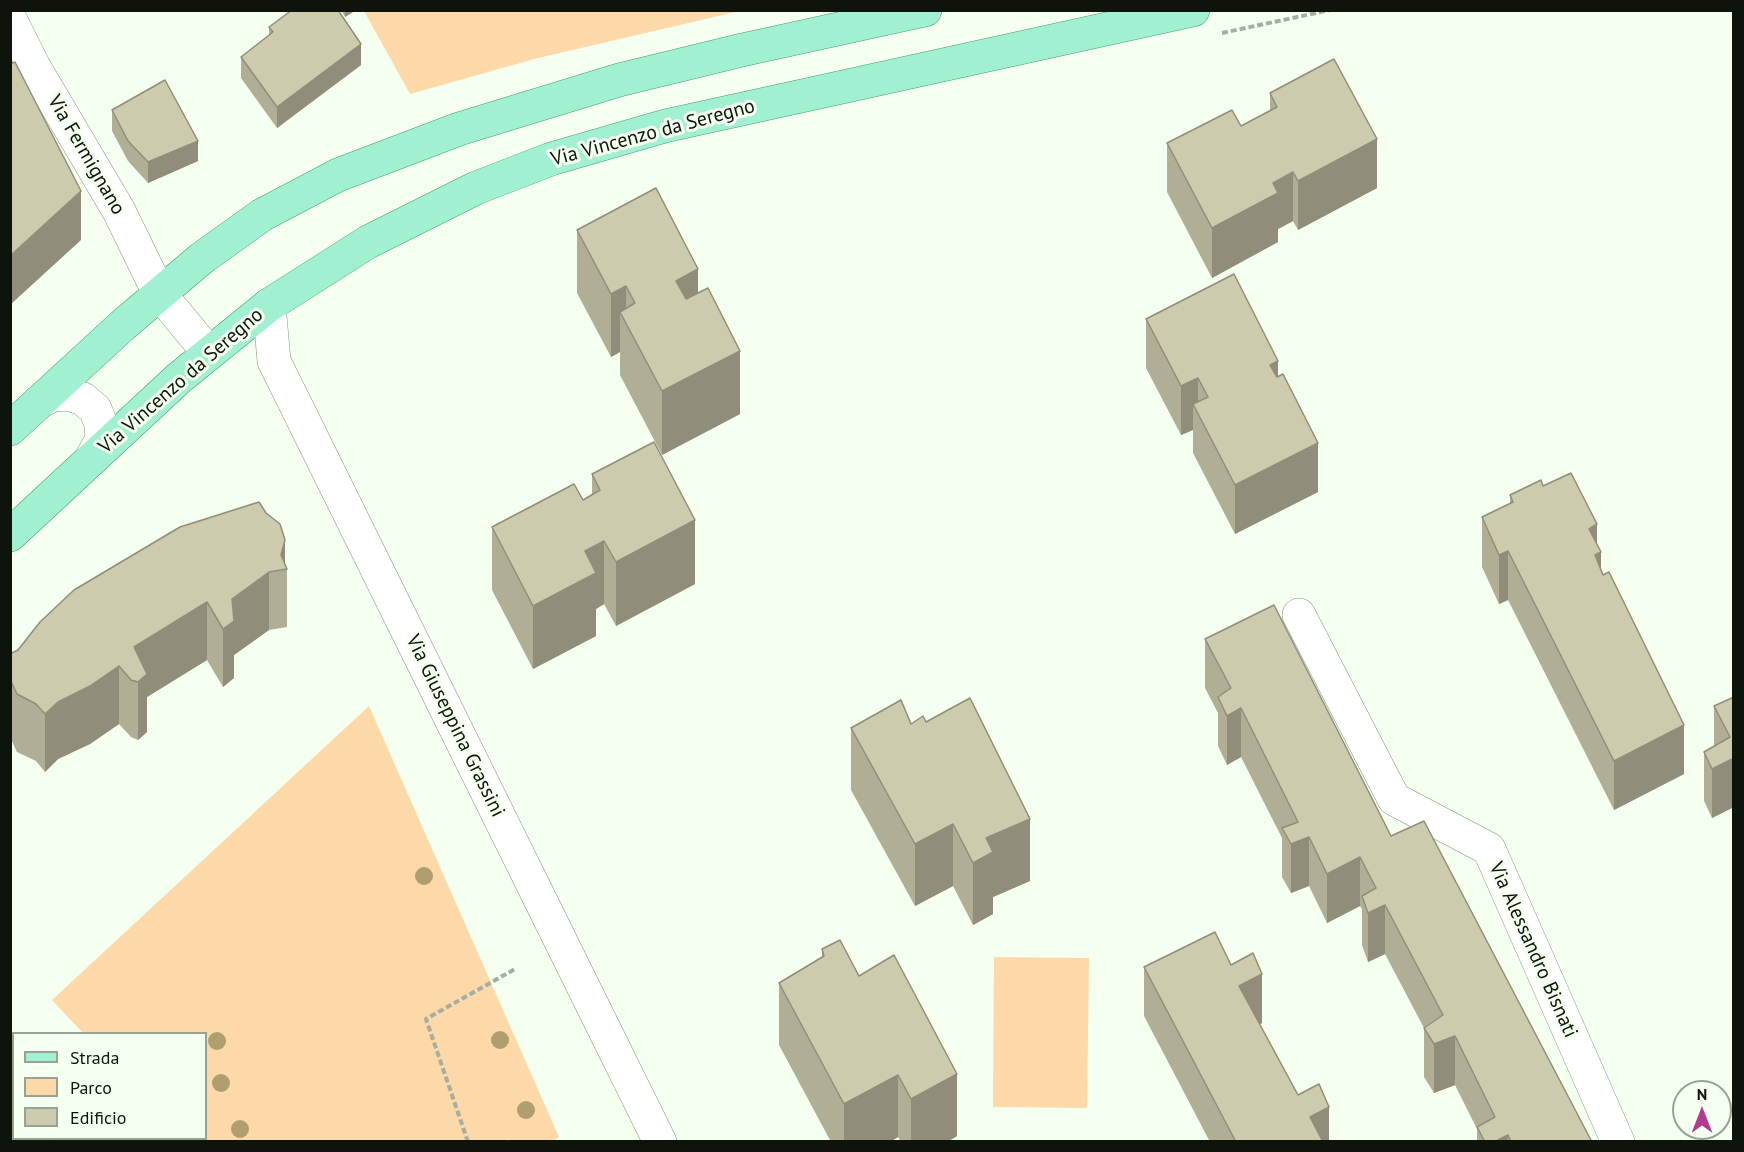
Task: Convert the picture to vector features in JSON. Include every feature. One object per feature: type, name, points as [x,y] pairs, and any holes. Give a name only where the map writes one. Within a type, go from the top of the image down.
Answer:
[{"type":"main road","points":[[10,429],[159,293],[202,258],[262,215],[338,175],[420,143],[619,80],[742,50],[925,10]]},
{"type":"main road","name":"Via Vincenzo da Seregno","points":[[10,535],[208,352],[269,305],[335,261],[439,205],[514,173],[589,147],[704,117],[1193,10]]},
{"type":"street","name":"Via Fermignano","points":[[10,20],[34,68],[119,211],[159,293],[208,352]]},
{"type":"street","name":"Via Giuseppina Grassini","points":[[269,305],[274,361],[660,1142]]},
{"type":"street","points":[[39,402],[53,395],[69,394],[83,399],[95,409],[101,424],[102,439],[91,459]]},
{"type":"street","name":"Via Alessandro Bisnati","points":[[1299,615],[1394,799],[1489,849],[1618,1142]]},
{"type":"path","points":[[468,1142],[426,1019],[514,969]]},
{"type":"green space","points":[[364,11],[740,11],[538,58],[410,94]]},
{"type":"green space","points":[[369,706],[559,1137],[553,1141],[511,1141],[507,1139],[504,1142],[185,1141],[184,1140],[207,1140],[207,1032],[82,1032],[52,1000]]},
{"type":"green space","points":[[994,957],[1089,958],[1087,1108],[993,1107]]},
{"type":"building","points":[[292,10],[338,10],[361,44],[277,107],[241,57],[273,32],[269,27]]},
{"type":"building","points":[[1334,59],[1377,139],[1298,181],[1293,172],[1273,183],[1278,193],[1212,228],[1167,143],[1232,110],[1241,126],[1277,107],[1270,93]]},
{"type":"building","points":[[15,62],[81,191],[10,256],[10,64]]},
{"type":"building","points":[[165,80],[198,141],[148,162],[128,141],[112,110]]},
{"type":"building","points":[[656,188],[698,269],[676,281],[686,299],[708,288],[740,351],[662,391],[620,312],[635,303],[626,286],[611,294],[577,230]]},
{"type":"building","points":[[1234,274],[1278,361],[1270,365],[1277,377],[1283,374],[1318,443],[1235,485],[1193,404],[1208,397],[1198,378],[1181,386],[1146,319]]},
{"type":"building","points":[[654,442],[695,520],[616,562],[604,541],[585,551],[596,573],[533,606],[492,527],[574,484],[583,500],[600,490],[592,474]]},
{"type":"building","points":[[1571,473],[1597,524],[1589,529],[1601,552],[1595,555],[1603,575],[1609,572],[1684,725],[1614,761],[1508,551],[1499,555],[1482,517],[1513,502],[1510,495],[1541,480],[1543,486]]},
{"type":"building","points":[[259,502],[266,513],[280,524],[285,540],[281,555],[287,569],[269,572],[232,599],[234,621],[223,629],[207,602],[134,647],[147,674],[138,682],[131,680],[119,666],[90,686],[58,702],[45,714],[36,704],[17,694],[10,679],[10,654],[18,650],[40,622],[74,590],[180,527]]},
{"type":"building","points":[[1274,605],[1391,836],[1424,821],[1592,1142],[1511,1142],[1508,1135],[1494,1142],[1485,1142],[1477,1127],[1495,1117],[1455,1036],[1434,1044],[1424,1028],[1443,1015],[1385,905],[1368,913],[1362,896],[1376,888],[1360,857],[1327,874],[1309,837],[1291,844],[1282,828],[1298,822],[1241,708],[1227,716],[1218,697],[1231,688],[1205,639]]},
{"type":"building","points":[[1734,697],[1734,758],[1712,769],[1704,752],[1730,737],[1714,706]]},
{"type":"building","points":[[970,698],[1030,819],[986,838],[993,852],[973,863],[953,824],[915,844],[851,728],[901,700],[911,724],[923,716],[926,722]]},
{"type":"building","points":[[1215,932],[1231,965],[1253,953],[1262,974],[1239,986],[1298,1095],[1319,1084],[1329,1107],[1310,1117],[1323,1142],[1236,1142],[1144,967]]},
{"type":"building","points":[[840,940],[859,976],[894,955],[957,1074],[911,1099],[898,1075],[844,1104],[779,983],[824,956],[822,949]]}]
